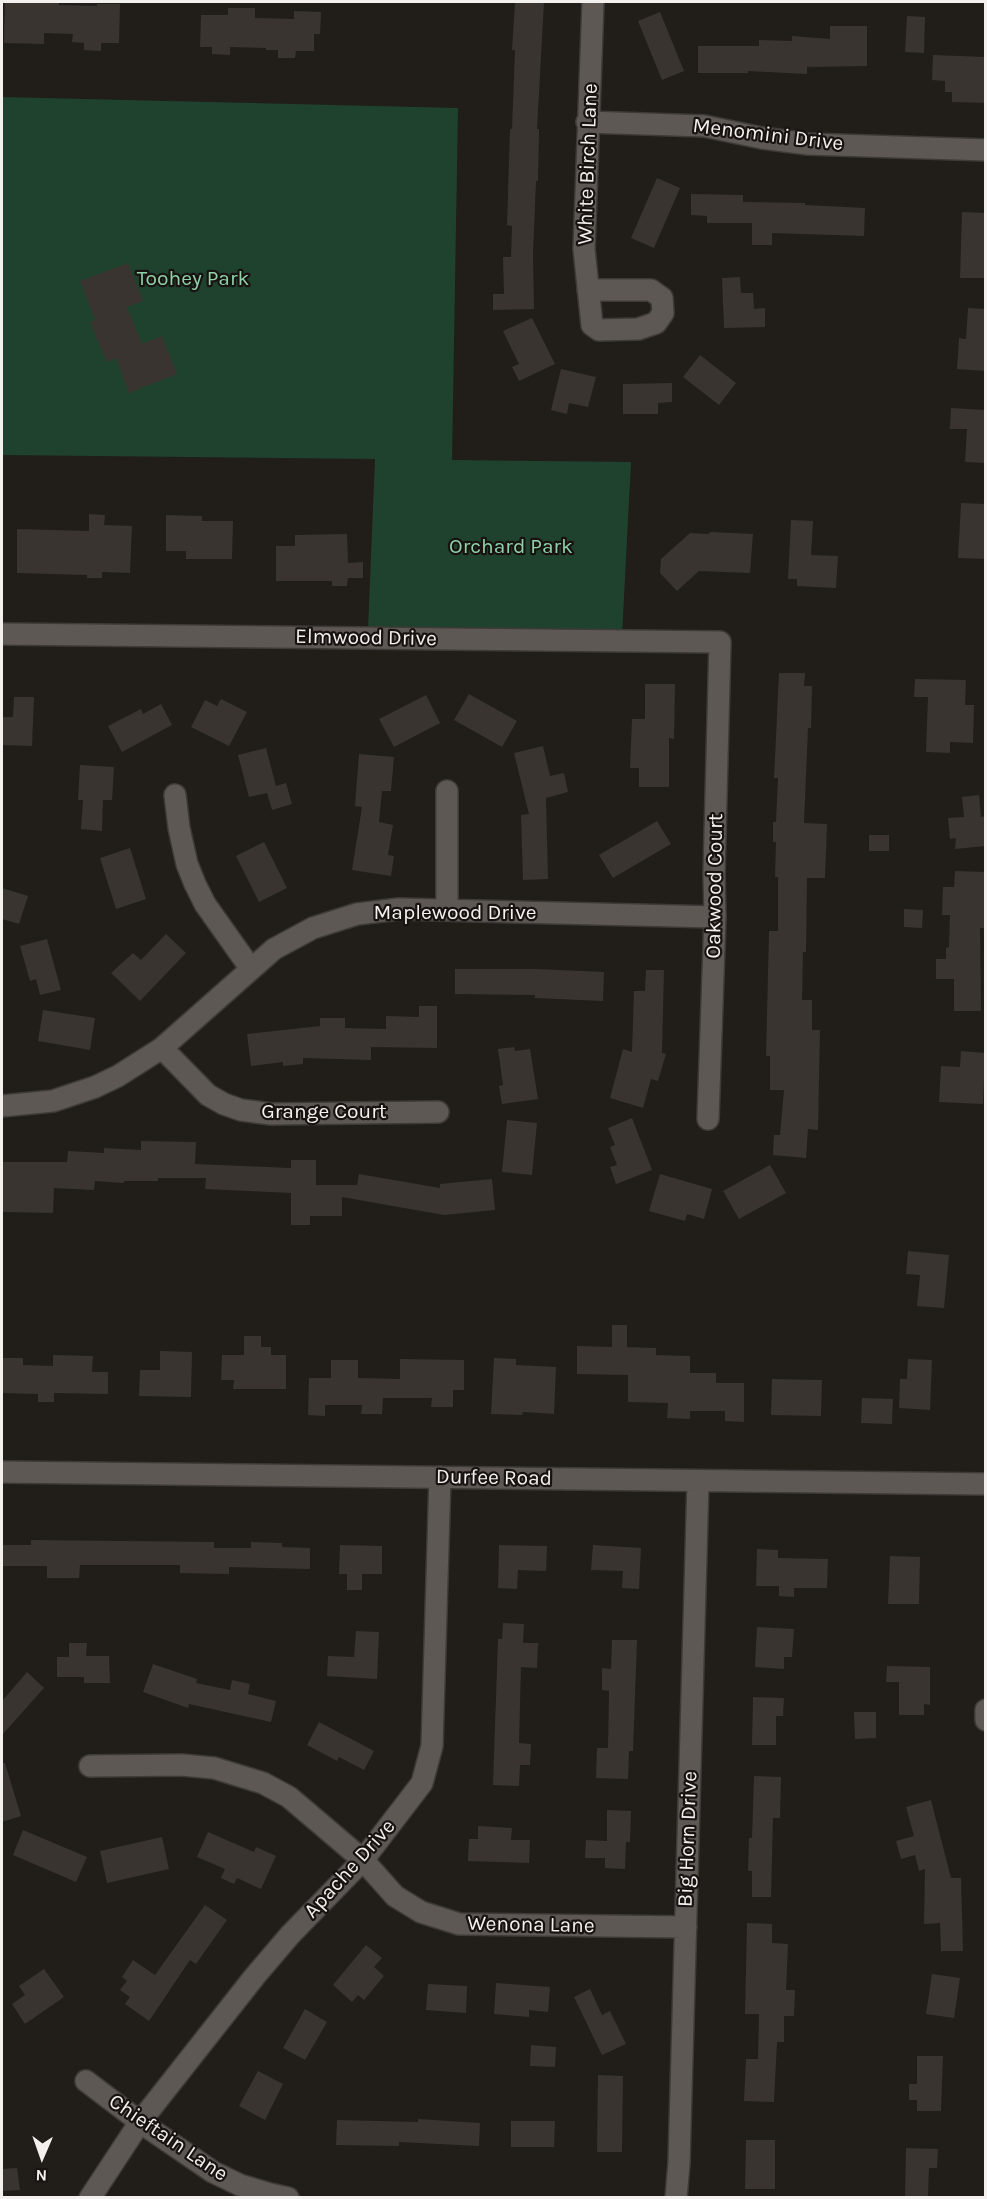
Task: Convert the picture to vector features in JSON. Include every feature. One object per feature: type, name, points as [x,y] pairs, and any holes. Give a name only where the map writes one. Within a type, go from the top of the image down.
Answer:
[{"type":"street","name":"White Birch Lane","points":[[588,290],[651,290],[662,298],[663,313],[656,323],[638,329],[599,330],[592,325],[588,290],[584,249],[593,2]]},
{"type":"street","name":"Menomini Drive","points":[[587,122],[704,126],[762,138],[808,144],[986,150]]},
{"type":"street","name":"Elmwood Drive","points":[[2,634],[720,642],[720,652]]},
{"type":"street","name":"Oakwood Court","points":[[708,1119],[715,917],[714,874],[720,652]]},
{"type":"street","points":[[447,791],[447,910]]},
{"type":"street","points":[[175,795],[187,864],[195,884],[251,969]]},
{"type":"street","name":"Maplewood Drive","points":[[2,1106],[31,1105],[74,1095],[118,1076],[162,1048],[274,949],[293,938],[334,921],[380,910],[715,917]]},
{"type":"street","name":"Grange Court","points":[[162,1048],[208,1095],[241,1110],[271,1114],[438,1112]]},
{"type":"street","name":"Durfee Road","points":[[2,1472],[986,1484]]},
{"type":"street","name":"Apache Drive","points":[[90,2198],[140,2122],[255,1976],[290,1935],[363,1860],[422,1783],[428,1768],[432,1746],[440,1477]]},
{"type":"street","name":"Big Horn Drive","points":[[676,2198],[680,2163],[698,1480]]},
{"type":"street","points":[[986,1710],[986,1720]]},
{"type":"street","name":"Wenona Lane","points":[[90,1766],[182,1765],[214,1768],[263,1784],[289,1797],[363,1860],[395,1896],[421,1912],[459,1924],[686,1927]]},
{"type":"street","name":"Chieftain Lane","points":[[86,2081],[140,2122],[213,2172],[240,2185],[288,2198]]},
{"type":"green space","name":"Toohey Park","points":[[2,97],[458,108],[452,460],[631,462],[622,636],[368,629],[375,459],[2,455]]},
{"type":"building","points":[[5,2],[97,6],[97,4],[120,4],[119,43],[101,43],[101,51],[84,50],[84,43],[72,42],[73,34],[44,33],[44,44],[4,43]]},
{"type":"building","points":[[515,2],[544,2],[537,129],[539,129],[533,254],[534,309],[493,310],[493,294],[504,294],[503,257],[511,257],[512,226],[507,225]]},
{"type":"building","points":[[228,8],[255,8],[255,18],[294,19],[294,11],[321,12],[320,34],[314,34],[314,51],[296,51],[295,58],[278,58],[278,50],[230,47],[230,55],[212,54],[212,47],[200,47],[201,15],[228,15]]},
{"type":"building","points":[[660,12],[684,71],[662,80],[638,21]]},
{"type":"building","points":[[907,16],[925,17],[924,53],[905,52]]},
{"type":"building","points":[[830,26],[867,26],[867,66],[807,67],[807,74],[748,71],[748,73],[698,73],[698,46],[759,46],[759,40],[792,41],[792,36],[830,39]]},
{"type":"building","points":[[933,55],[986,57],[986,103],[952,102],[952,92],[945,92],[945,81],[932,80]]},
{"type":"building","points":[[657,178],[680,188],[654,248],[631,238]]},
{"type":"building","points":[[691,194],[743,195],[743,202],[805,203],[805,205],[865,208],[864,236],[772,233],[772,245],[752,245],[752,223],[707,223],[707,216],[691,215]]},
{"type":"building","points":[[962,212],[986,213],[986,278],[960,278]]},
{"type":"building","points":[[128,263],[143,301],[127,307],[142,344],[162,336],[177,374],[129,393],[116,358],[107,362],[98,342],[90,322],[95,320],[80,281]]},
{"type":"building","points":[[740,277],[741,293],[753,293],[754,309],[765,308],[765,327],[724,328],[722,278]]},
{"type":"building","points":[[968,308],[986,309],[986,371],[957,369],[959,338],[966,339]]},
{"type":"building","points":[[532,318],[555,364],[519,381],[512,367],[519,364],[503,331]]},
{"type":"building","points":[[700,355],[736,383],[719,405],[683,377]]},
{"type":"building","points":[[561,369],[596,377],[588,407],[569,403],[567,414],[551,410]]},
{"type":"building","points":[[672,383],[672,402],[658,403],[658,414],[623,414],[623,384]]},
{"type":"building","points":[[951,408],[986,410],[986,463],[965,462],[967,429],[950,429]]},
{"type":"building","points":[[961,503],[986,504],[986,559],[958,558]]},
{"type":"building","points":[[89,514],[105,515],[104,525],[132,526],[130,573],[102,572],[102,578],[87,578],[87,575],[17,573],[17,529],[89,531]]},
{"type":"building","points":[[166,515],[202,516],[202,521],[233,521],[232,559],[186,559],[186,551],[166,551]]},
{"type":"building","points":[[791,520],[813,521],[811,555],[838,556],[836,588],[797,586],[797,579],[788,579]]},
{"type":"building","points":[[711,532],[753,534],[750,573],[699,571],[677,591],[660,573],[661,559],[690,533],[708,534]]},
{"type":"building","points":[[347,534],[348,563],[363,562],[363,578],[348,578],[347,586],[332,586],[332,581],[276,581],[276,546],[295,546],[295,535]]},
{"type":"building","points":[[779,673],[805,673],[804,686],[812,686],[804,823],[827,824],[825,878],[807,878],[806,952],[803,952],[802,1000],[812,1000],[812,1030],[820,1030],[818,1130],[808,1129],[806,1158],[773,1155],[774,1135],[780,1135],[784,1090],[770,1090],[770,1056],[766,1056],[769,931],[778,931],[778,877],[775,877],[776,842],[773,842],[773,822],[776,822],[778,778],[774,778]]},
{"type":"building","points":[[915,679],[966,680],[965,705],[974,705],[973,743],[950,742],[950,753],[926,752],[928,697],[914,697]]},
{"type":"building","points":[[645,684],[675,684],[674,739],[669,738],[669,787],[639,787],[639,768],[630,768],[632,719],[645,719]]},
{"type":"building","points":[[469,694],[517,721],[502,747],[454,720]]},
{"type":"building","points":[[426,695],[440,723],[394,747],[379,719]]},
{"type":"building","points":[[14,697],[34,697],[32,746],[2,745],[2,717],[13,717]]},
{"type":"building","points":[[221,699],[247,712],[229,746],[191,727],[205,700],[217,706]]},
{"type":"building","points":[[161,704],[172,725],[122,752],[108,726],[141,709],[143,714]]},
{"type":"building","points":[[543,746],[550,776],[564,773],[568,792],[546,798],[548,879],[523,880],[521,815],[529,814],[514,753]]},
{"type":"building","points":[[266,748],[276,786],[286,783],[292,804],[272,810],[267,793],[249,797],[238,755]]},
{"type":"building","points":[[359,754],[394,757],[391,791],[382,791],[379,822],[393,825],[388,855],[394,856],[391,876],[352,870],[362,807],[355,806]]},
{"type":"building","points":[[80,765],[114,767],[112,800],[103,800],[102,831],[81,829],[83,800],[78,800]]},
{"type":"building","points":[[979,795],[981,817],[986,816],[986,846],[955,849],[956,838],[950,839],[948,818],[964,817],[962,797]]},
{"type":"building","points":[[657,821],[671,844],[613,878],[599,855]]},
{"type":"building","points":[[869,835],[889,835],[889,851],[869,851]]},
{"type":"building","points":[[264,842],[287,888],[259,902],[236,856]]},
{"type":"building","points":[[130,848],[146,899],[116,909],[100,858]]},
{"type":"building","points":[[955,871],[986,872],[986,928],[980,928],[981,1011],[954,1011],[954,979],[936,979],[936,959],[946,959],[946,948],[949,947],[950,915],[942,915],[943,887],[954,887]]},
{"type":"building","points":[[2,888],[28,896],[19,924],[2,919]]},
{"type":"building","points":[[904,909],[923,910],[922,928],[904,927]]},
{"type":"building","points":[[166,934],[186,953],[140,1001],[111,973],[133,953],[141,960]]},
{"type":"building","points":[[47,939],[61,990],[40,995],[36,979],[30,981],[20,946]]},
{"type":"building","points":[[455,969],[604,972],[603,1001],[535,998],[535,995],[455,994]]},
{"type":"building","points":[[646,970],[664,970],[662,1053],[666,1054],[658,1081],[651,1079],[643,1108],[610,1098],[623,1049],[632,1052],[634,991],[645,991]]},
{"type":"building","points":[[419,1006],[437,1006],[437,1048],[371,1047],[371,1060],[303,1058],[303,1064],[283,1066],[283,1062],[251,1066],[247,1034],[320,1026],[320,1018],[345,1018],[345,1028],[386,1029],[386,1016],[419,1017]]},
{"type":"building","points":[[43,1010],[95,1018],[90,1050],[38,1041]]},
{"type":"building","points":[[514,1047],[515,1051],[530,1049],[538,1099],[502,1104],[499,1086],[503,1085],[498,1049]]},
{"type":"building","points":[[961,1051],[985,1053],[983,1104],[939,1102],[941,1066],[960,1067]]},
{"type":"building","points":[[632,1118],[652,1170],[616,1184],[610,1167],[617,1165],[610,1147],[615,1145],[608,1128]]},
{"type":"building","points":[[507,1120],[537,1123],[532,1175],[502,1172]]},
{"type":"building","points":[[141,1141],[196,1142],[195,1164],[291,1168],[291,1160],[316,1160],[316,1185],[357,1185],[359,1174],[440,1188],[440,1184],[492,1179],[495,1210],[444,1215],[342,1197],[342,1216],[310,1216],[310,1225],[291,1225],[291,1193],[205,1189],[206,1178],[158,1178],[158,1181],[124,1181],[124,1183],[95,1181],[94,1190],[54,1188],[53,1213],[2,1212],[2,1162],[67,1162],[68,1151],[104,1153],[104,1148],[141,1150]]},
{"type":"building","points":[[770,1165],[786,1193],[739,1219],[723,1191]]},
{"type":"building","points":[[660,1174],[712,1189],[704,1219],[687,1214],[685,1221],[649,1211]]},
{"type":"building","points":[[908,1251],[949,1255],[944,1308],[917,1306],[920,1275],[906,1274]]},
{"type":"building","points":[[612,1325],[627,1325],[627,1347],[656,1348],[656,1355],[690,1356],[690,1373],[716,1373],[716,1383],[744,1383],[744,1422],[725,1421],[725,1411],[690,1411],[690,1419],[667,1418],[668,1403],[628,1402],[628,1375],[577,1374],[577,1346],[612,1347]]},
{"type":"building","points":[[244,1336],[261,1336],[261,1347],[271,1347],[271,1355],[286,1355],[286,1389],[233,1389],[234,1380],[221,1380],[222,1355],[244,1355]]},
{"type":"building","points":[[160,1351],[192,1352],[191,1397],[139,1396],[140,1370],[160,1370]]},
{"type":"building","points":[[53,1355],[93,1356],[92,1372],[108,1372],[108,1394],[54,1393],[54,1402],[38,1402],[38,1394],[3,1393],[2,1358],[23,1358],[23,1365],[53,1366]]},
{"type":"building","points":[[494,1358],[516,1359],[516,1365],[556,1367],[554,1414],[523,1412],[522,1415],[491,1414]]},
{"type":"building","points":[[400,1359],[464,1360],[464,1390],[453,1390],[453,1407],[431,1407],[432,1398],[383,1398],[382,1414],[361,1414],[362,1405],[325,1405],[325,1416],[308,1415],[309,1378],[331,1378],[331,1360],[358,1360],[358,1378],[400,1379]]},
{"type":"building","points":[[908,1359],[932,1360],[930,1410],[899,1408],[900,1379],[907,1379]]},
{"type":"building","points":[[772,1379],[822,1380],[821,1416],[771,1415]]},
{"type":"building","points":[[862,1398],[893,1399],[892,1424],[861,1423]]},
{"type":"building","points":[[31,1540],[214,1542],[214,1548],[251,1548],[251,1542],[282,1543],[282,1547],[310,1548],[310,1569],[229,1567],[229,1574],[180,1573],[180,1565],[80,1565],[79,1578],[47,1578],[47,1566],[2,1566],[2,1545],[31,1545]]},
{"type":"building","points":[[340,1545],[382,1546],[382,1574],[362,1574],[362,1590],[347,1590],[347,1574],[339,1574]]},
{"type":"building","points":[[499,1545],[547,1546],[546,1571],[518,1570],[517,1589],[498,1588]]},
{"type":"building","points":[[593,1545],[641,1548],[639,1589],[622,1588],[623,1571],[591,1570]]},
{"type":"building","points":[[757,1549],[778,1550],[778,1558],[828,1559],[827,1588],[794,1588],[794,1597],[779,1596],[779,1586],[756,1586]]},
{"type":"building","points":[[890,1556],[920,1557],[919,1604],[888,1604]]},
{"type":"building","points":[[503,1623],[524,1624],[523,1643],[538,1643],[537,1668],[521,1667],[519,1743],[531,1744],[530,1765],[520,1765],[519,1786],[493,1785],[498,1639],[502,1639]]},
{"type":"building","points":[[757,1627],[794,1629],[792,1657],[784,1657],[784,1669],[755,1667]]},
{"type":"building","points":[[356,1631],[379,1632],[377,1679],[327,1676],[328,1656],[354,1657]]},
{"type":"building","points":[[612,1640],[637,1640],[633,1751],[629,1751],[628,1779],[596,1778],[597,1748],[608,1748],[609,1691],[602,1690],[602,1668],[611,1669]]},
{"type":"building","points":[[69,1643],[87,1643],[86,1656],[109,1656],[110,1683],[84,1683],[84,1677],[57,1677],[57,1657],[69,1657]]},
{"type":"building","points":[[153,1664],[197,1679],[196,1683],[230,1690],[232,1680],[250,1684],[248,1694],[276,1701],[271,1722],[189,1704],[188,1708],[143,1692]]},
{"type":"building","points":[[887,1666],[930,1667],[930,1705],[924,1704],[924,1715],[899,1715],[899,1682],[886,1682]]},
{"type":"building","points":[[27,1672],[44,1688],[2,1735],[2,1701]]},
{"type":"building","points":[[753,1697],[784,1698],[783,1716],[776,1716],[776,1745],[752,1745]]},
{"type":"building","points":[[854,1712],[876,1712],[876,1738],[855,1739]]},
{"type":"building","points":[[319,1722],[374,1751],[364,1770],[339,1757],[337,1761],[307,1745]]},
{"type":"building","points":[[2,1763],[5,1763],[21,1816],[2,1822]]},
{"type":"building","points":[[754,1776],[781,1777],[780,1818],[773,1818],[771,1897],[752,1897],[752,1871],[748,1871],[749,1838],[752,1838]]},
{"type":"building","points":[[931,1800],[951,1878],[961,1878],[963,1951],[941,1951],[940,1923],[924,1924],[925,1869],[919,1871],[915,1855],[901,1859],[896,1841],[914,1836],[906,1807]]},
{"type":"building","points":[[607,1810],[631,1811],[630,1842],[626,1842],[625,1869],[605,1868],[605,1858],[585,1858],[586,1840],[607,1841]]},
{"type":"building","points":[[478,1826],[512,1828],[511,1840],[530,1840],[529,1863],[468,1861],[469,1839],[478,1839]]},
{"type":"building","points":[[23,1830],[87,1857],[76,1882],[13,1855]]},
{"type":"building","points":[[208,1832],[254,1852],[256,1847],[276,1856],[261,1889],[237,1878],[234,1884],[221,1878],[225,1869],[197,1857]]},
{"type":"building","points":[[162,1837],[169,1869],[107,1883],[100,1851]]},
{"type":"building","points":[[205,1905],[227,1920],[196,1964],[190,1960],[149,2021],[125,2004],[130,1997],[120,1990],[127,1981],[122,1977],[133,1960],[155,1975]]},
{"type":"building","points":[[747,1923],[772,1924],[772,1943],[788,1944],[786,1990],[795,1990],[794,2016],[784,2016],[784,2042],[777,2042],[774,2102],[744,2101],[746,2059],[758,2059],[759,2014],[745,2014]]},
{"type":"building","points":[[366,1945],[382,1958],[374,1967],[384,1976],[364,2000],[358,1995],[352,2002],[333,1985]]},
{"type":"building","points":[[44,1969],[64,1997],[25,2024],[12,2004],[25,1995],[19,1986]]},
{"type":"building","points":[[932,1974],[960,1978],[954,2018],[926,2014]]},
{"type":"building","points":[[496,1983],[550,1987],[548,2012],[529,2010],[529,2017],[494,2014]]},
{"type":"building","points":[[428,1984],[467,1986],[466,2013],[426,2010]]},
{"type":"building","points":[[590,1989],[602,2015],[610,2011],[626,2044],[602,2055],[574,1997]]},
{"type":"building","points":[[305,2009],[327,2022],[305,2060],[283,2048]]},
{"type":"building","points":[[531,2045],[556,2047],[555,2067],[530,2066]]},
{"type":"building","points":[[917,2056],[943,2056],[941,2111],[917,2111],[917,2100],[909,2100],[909,2084],[917,2084]]},
{"type":"building","points":[[258,2071],[283,2084],[265,2120],[239,2106]]},
{"type":"building","points":[[598,2075],[623,2076],[622,2152],[597,2152]]},
{"type":"building","points":[[418,2119],[480,2123],[479,2146],[399,2142],[399,2146],[336,2145],[337,2120],[418,2122]]},
{"type":"building","points":[[511,2121],[555,2121],[554,2147],[511,2147]]},
{"type":"building","points":[[746,2140],[775,2140],[775,2189],[745,2189]]},
{"type":"building","points":[[906,2148],[938,2149],[937,2168],[929,2168],[928,2197],[905,2197]]},
{"type":"building","points":[[17,2168],[20,2190],[2,2191],[2,2169]]},
{"type":"park label","name":"Orchard Park","points":[[511,547]]}]
